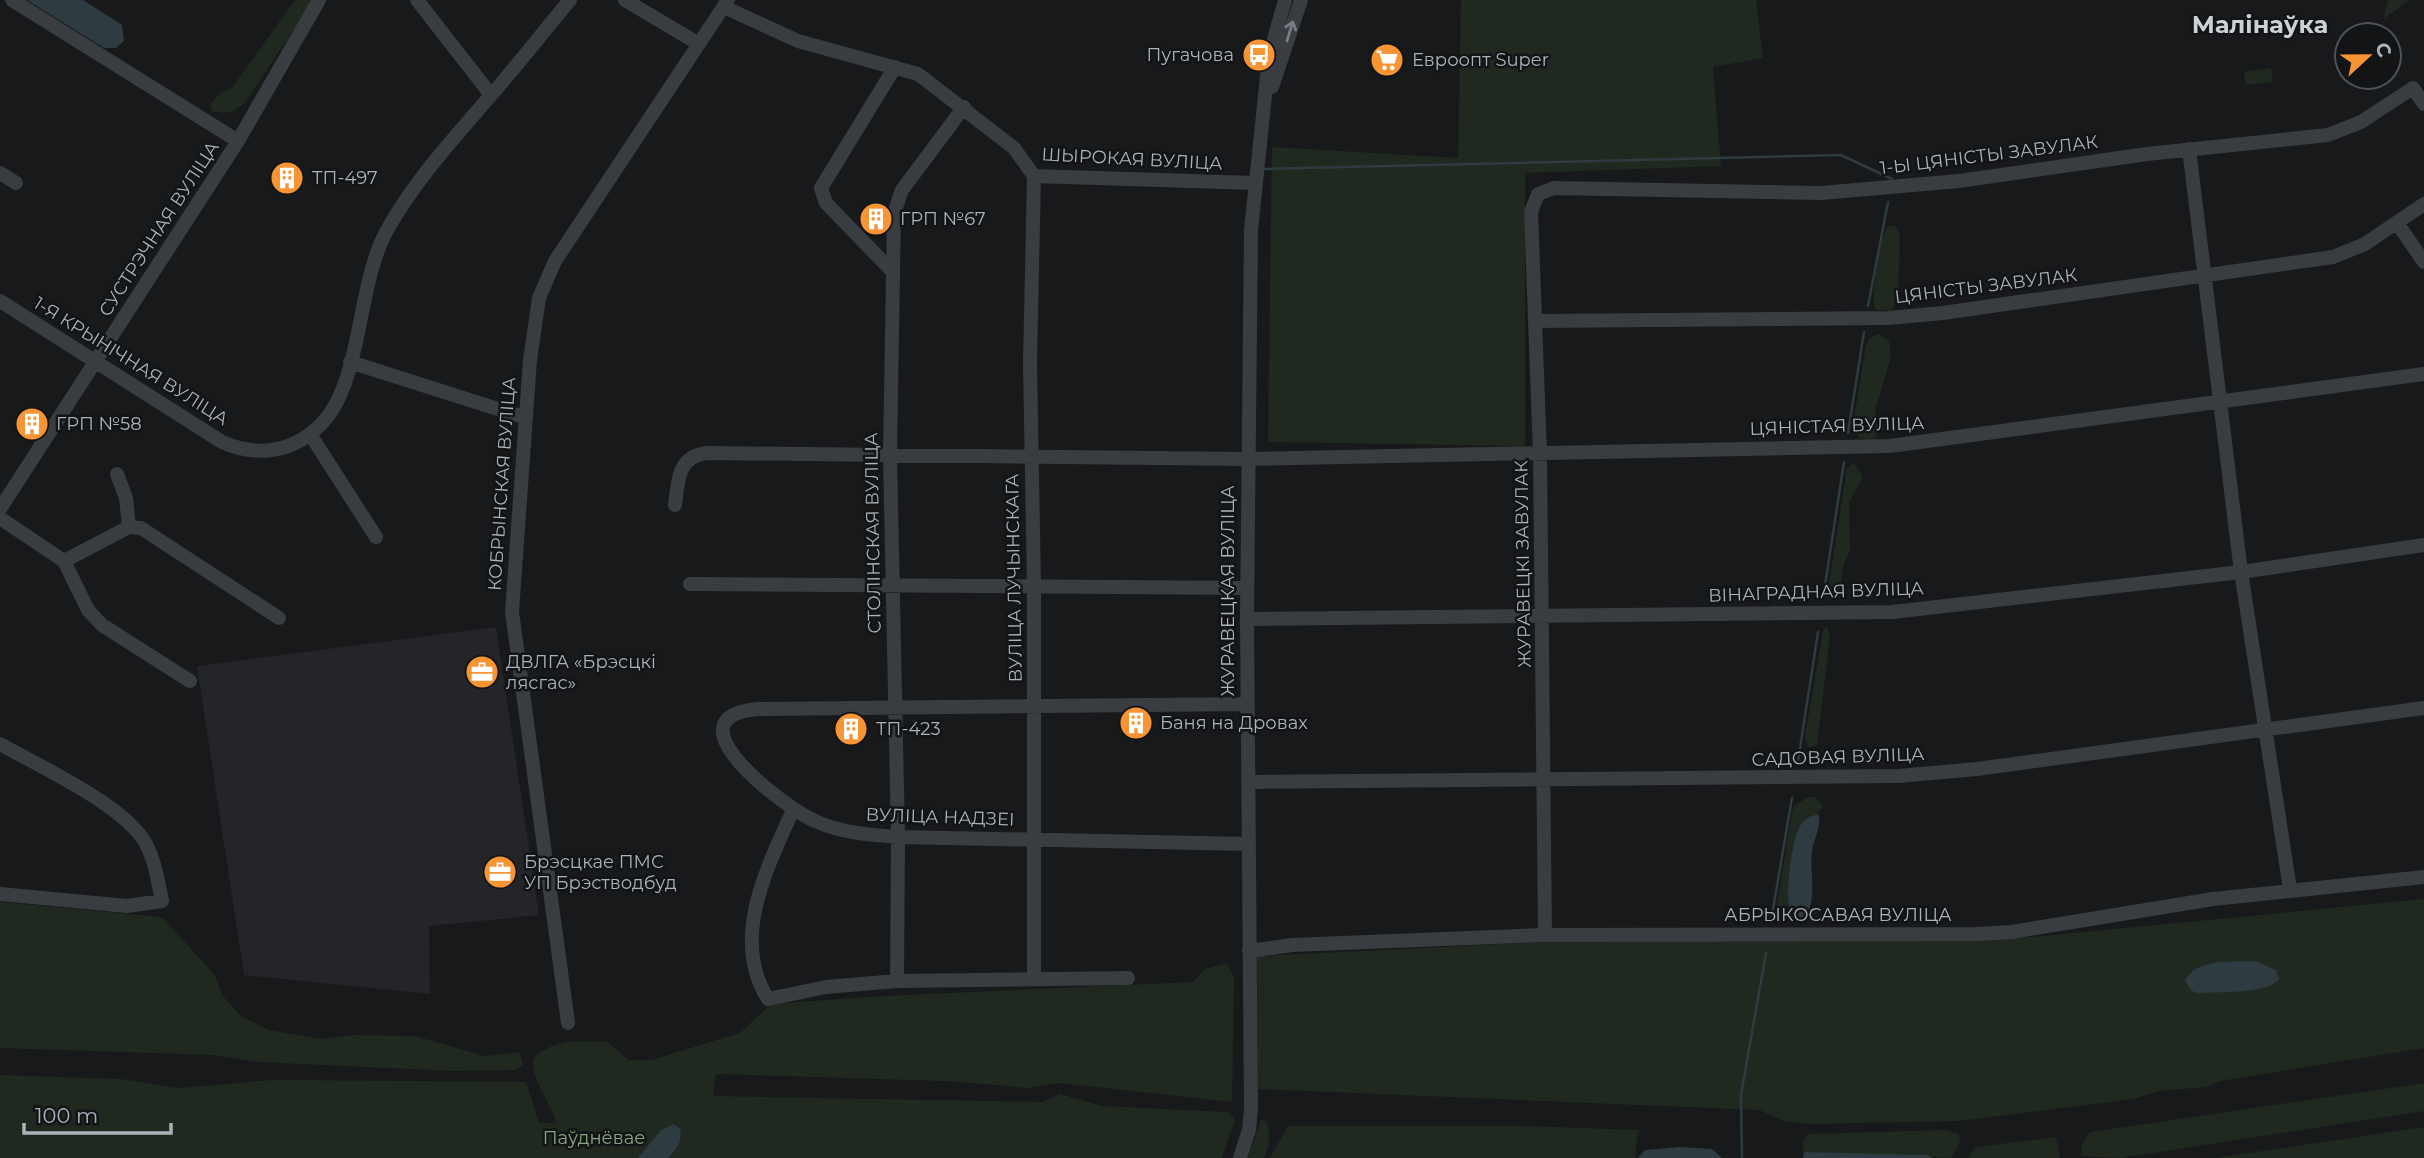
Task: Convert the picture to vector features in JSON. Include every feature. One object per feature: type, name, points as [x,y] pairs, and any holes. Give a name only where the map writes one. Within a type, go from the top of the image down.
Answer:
[{"type":"street","points":[[12,0],[238,141]]},
{"type":"street","name":"СУСТРЭЧНАЯ ВУЛІЦА","points":[[0,509],[238,141],[319,0]]},
{"type":"street","points":[[417,0],[491,95]]},
{"type":"street","name":"1-Я КРЫНІЧНАЯ ВУЛІЦА","points":[[0,301],[204,433],[234,447],[268,451],[289,446],[310,434],[326,420],[337,402],[350,362],[369,277],[386,232],[438,156],[570,0]]},
{"type":"street","points":[[625,0],[699,44]]},
{"type":"street","name":"ЖУРАВЕЦКАЯ ВУЛІЦА","points":[[1240,1158],[1249,1130],[1251,1108],[1247,459],[1254,183],[1269,57],[1285,0]]},
{"type":"street","name":"ЖУРАВЕЦКАЯ ВУЛІЦА","points":[[1264,108],[1301,0]]},
{"type":"street","name":"КОБРЫНСКАЯ ВУЛІЦА","points":[[568,1023],[512,612],[530,360],[539,298],[549,274],[726,3]]},
{"type":"street","name":"ШЫРОКАЯ ВУЛІЦА","points":[[726,3],[798,41],[895,67],[926,79],[1019,152],[1034,176],[1254,183]]},
{"type":"street","points":[[891,270],[825,203],[821,188],[895,67]]},
{"type":"street","name":"1-Ы ЦЯНІСТЫ ЗАВУЛАК","points":[[1538,194],[1553,188],[1847,192],[1959,181],[2340,131],[2413,88],[2424,104]]},
{"type":"street","name":"СТОЛІНСКАЯ ВУЛІЦА","points":[[897,981],[898,836],[890,455],[894,213],[898,198],[964,107]]},
{"type":"street","points":[[2189,149],[2241,572],[2290,889]]},
{"type":"street","points":[[0,173],[16,183]]},
{"type":"street","name":"ВУЛІЦА ЛУЧЫНСКАГА","points":[[1034,176],[1030,289],[1036,839],[1034,979]]},
{"type":"street","name":"ЖУРАВЕЦКІ ЗАВУЛАК","points":[[1538,194],[1531,212],[1540,454],[1545,935]]},
{"type":"street","name":"ЦЯНІСТЫ ЗАВУЛАК","points":[[1535,321],[1905,317],[2333,257],[2365,244],[2424,204]]},
{"type":"street","points":[[2398,223],[2424,262]]},
{"type":"street","points":[[350,362],[526,418]]},
{"type":"street","name":"ЦЯНІСТАЯ ВУЛІЦА","points":[[675,505],[683,465],[701,454],[1247,459],[1909,444],[2424,374]]},
{"type":"street","points":[[310,434],[376,537]]},
{"type":"street","points":[[117,474],[126,498],[130,527]]},
{"type":"street","points":[[0,518],[64,561],[94,618],[119,637],[190,681]]},
{"type":"street","points":[[64,561],[130,527],[150,532],[279,618]]},
{"type":"street","name":"ВІНАГРАДНАЯ ВУЛІЦА","points":[[1247,619],[1893,612],[2241,572],[2424,545]]},
{"type":"street","points":[[690,584],[1247,588]]},
{"type":"street","points":[[894,706],[1035,708],[1248,704]]},
{"type":"street","name":"ВУЛІЦА НАДЗЕІ","points":[[894,706],[750,710],[729,720],[724,734],[729,750],[761,786],[793,810],[842,831],[898,836],[1248,844]]},
{"type":"street","name":"САДОВАЯ ВУЛІЦА","points":[[1248,782],[1912,775],[2424,709]]},
{"type":"street","points":[[0,744],[113,809],[133,826],[150,853],[162,901],[127,906],[0,894]]},
{"type":"street","points":[[793,810],[765,873],[755,909],[752,964],[756,979],[768,999],[826,987],[897,981],[1128,978]]},
{"type":"street","name":"АБРЫКОСАВАЯ ВУЛІЦА","points":[[1249,951],[1282,946],[1545,935],[1976,934],[2021,930],[2163,906],[2290,889],[2424,877]]},
{"type":"shaded area","points":[[27,0],[83,0],[122,25],[124,41],[116,48],[104,48]]},
{"type":"shaded area","points":[[496,627],[539,915],[429,926],[430,994],[244,975],[197,666]]},
{"type":"shaded area","points":[[1818,814],[1819,827],[1811,860],[1811,904],[1803,919],[1792,920],[1788,889],[1794,845],[1802,824]]},
{"type":"shaded area","points":[[2255,961],[2276,970],[2279,979],[2273,984],[2254,990],[2198,993],[2192,991],[2185,981],[2197,968],[2206,965]]},
{"type":"shaded area","points":[[674,1124],[680,1129],[681,1137],[668,1158],[638,1158],[661,1130]]},
{"type":"shaded area","points":[[1681,1147],[1712,1149],[1722,1158],[1638,1158],[1645,1150]]},
{"type":"shaded area","points":[[1804,1152],[1928,1155],[1933,1158],[1803,1158]]},
{"type":"green space","points":[[295,0],[313,0],[245,103],[232,112],[212,112],[210,105],[220,93],[232,88]]},
{"type":"green space","points":[[1461,0],[1756,0],[1763,58],[1713,67],[1721,166],[1525,173],[1525,446],[1268,442],[1272,147],[1458,158]]},
{"type":"green space","points":[[2388,0],[2410,0],[2383,19]]},
{"type":"green space","points":[[2271,68],[2273,82],[2246,85],[2244,72]]},
{"type":"green space","points":[[1889,226],[1896,226],[1900,235],[1898,298],[1892,310],[1876,310],[1876,267],[1882,241]]},
{"type":"green space","points":[[1878,334],[1889,341],[1891,357],[1875,410],[1880,430],[1873,440],[1859,438],[1853,425],[1866,346],[1870,338]]},
{"type":"green space","points":[[1854,463],[1863,477],[1849,503],[1850,551],[1844,563],[1839,593],[1833,597],[1828,590],[1847,468]]},
{"type":"green space","points":[[1827,627],[1830,636],[1817,745],[1809,748],[1805,737],[1823,630]]},
{"type":"green space","points":[[1808,797],[1815,797],[1823,806],[1818,814],[1813,815],[1793,846],[1787,909],[1780,913],[1777,905],[1792,813],[1794,806]]},
{"type":"green space","points":[[2424,899],[2424,1048],[2220,1081],[2206,1087],[2158,1091],[2134,1099],[1959,1121],[1809,1124],[1787,1122],[1759,1110],[1258,1089],[1257,956],[1549,942],[2011,939]]},
{"type":"green space","points":[[0,902],[162,917],[215,975],[222,995],[240,1015],[268,1030],[322,1039],[353,1035],[415,1036],[484,1056],[520,1052],[523,1065],[516,1070],[453,1071],[259,1062],[213,1055],[0,1048]]},
{"type":"green space","name":"Паўднёвае","points":[[1227,963],[1234,978],[1232,1102],[1059,1083],[1029,1088],[945,1081],[716,1074],[713,1096],[1043,1102],[1060,1094],[1102,1106],[1228,1112],[1235,1120],[1222,1158],[0,1158],[0,1075],[121,1079],[178,1088],[273,1080],[526,1082],[539,1123],[556,1123],[535,1076],[533,1059],[559,1044],[578,1041],[608,1042],[628,1060],[651,1060],[740,1033],[771,1004],[882,996],[1193,982],[1205,969]]},
{"type":"green space","points":[[2424,1083],[2424,1111],[2121,1158],[2081,1156],[2081,1146],[2090,1132]]},
{"type":"green space","points":[[1261,1120],[1266,1121],[1269,1130],[1266,1153],[1264,1158],[1248,1158]]},
{"type":"green space","points":[[1288,1126],[1521,1126],[1638,1130],[1635,1158],[1270,1158]]},
{"type":"green space","points":[[2424,1127],[2424,1158],[2216,1158]]},
{"type":"green space","points":[[1943,1130],[1957,1133],[1961,1139],[1952,1158],[1804,1152],[1802,1142],[1808,1134]]},
{"type":"green space","points":[[2056,1137],[2060,1158],[1967,1158],[1976,1147]]},
{"type":"waterway","points":[[1264,169],[1841,155],[1892,179]]},
{"type":"waterway","points":[[1868,306],[1888,202]]},
{"type":"waterway","points":[[1848,433],[1864,332]]},
{"type":"waterway","points":[[1823,598],[1844,462]]},
{"type":"waterway","points":[[1798,761],[1818,632]]},
{"type":"waterway","points":[[1771,921],[1792,798]]},
{"type":"waterway","points":[[1742,1158],[1741,1095],[1766,953]]},
{"type":"place","name":"Пугачова","points":[[1259,55]]},
{"type":"place","name":"Евроопт Super","points":[[1387,60]]},
{"type":"place","name":"ТП-497","points":[[287,178]]},
{"type":"place","name":"ГРП №67","points":[[876,219]]},
{"type":"place","name":"ГРП №58","points":[[32,424]]},
{"type":"place","name":"ДВЛГА «Брэсцкі лясгас»","points":[[482,672]]},
{"type":"place","name":"Баня на Дровах","points":[[1136,723]]},
{"type":"place","name":"ТП-423","points":[[851,729]]},
{"type":"place","name":"Брэсцкае ПМС УП Брэстводбуд","points":[[500,872]]},
{"type":"district","name":"Малінаўка","points":[[2260,25]]}]
